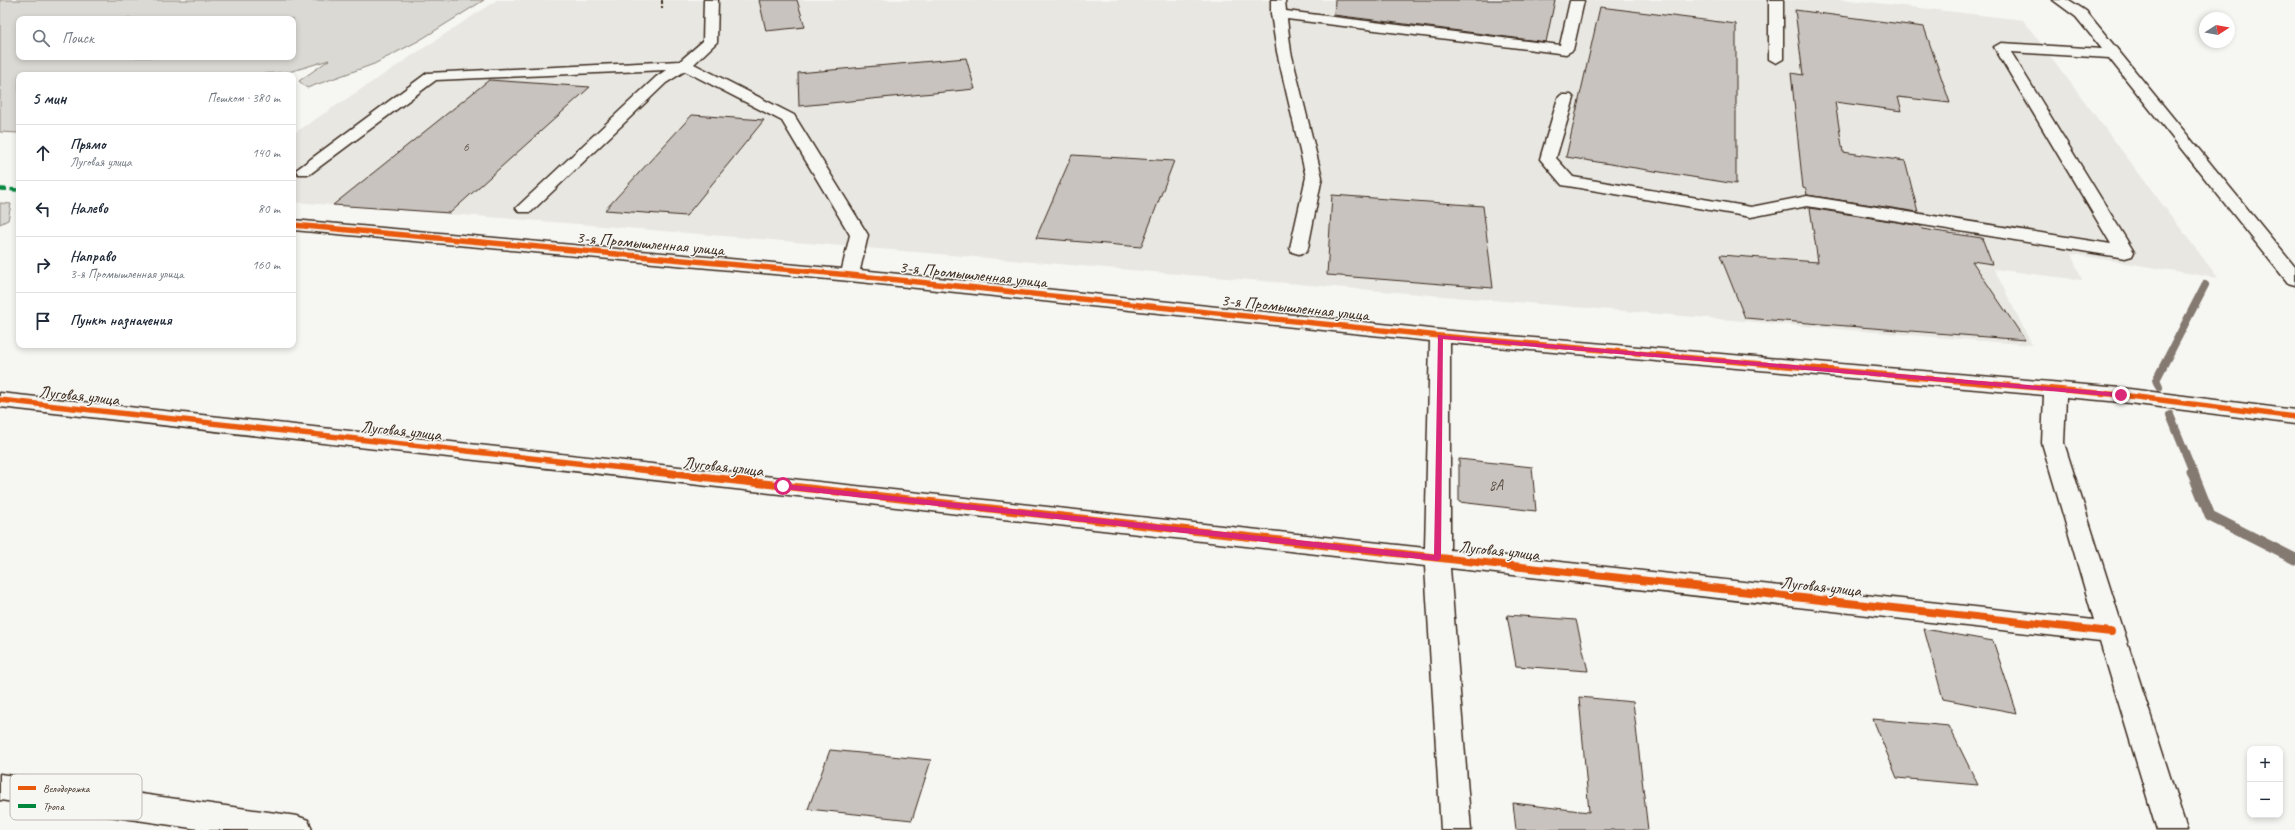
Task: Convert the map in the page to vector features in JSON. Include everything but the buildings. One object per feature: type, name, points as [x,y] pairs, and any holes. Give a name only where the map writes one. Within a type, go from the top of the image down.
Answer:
[{"type":"street","points":[[524,208],[661,80],[684,65],[710,42],[710,0]]},
{"type":"street","points":[[1776,0],[1776,59]]},
{"type":"street","points":[[2060,0],[2081,14],[2295,279]]},
{"type":"street","points":[[1299,248],[1314,177],[1284,52],[1278,7],[1566,50],[1577,1]]},
{"type":"street","points":[[1566,98],[1548,159],[1568,181],[1751,212],[1807,201],[2125,252],[2001,47],[2113,54]]},
{"type":"street","points":[[304,170],[432,76],[684,65],[788,118],[859,235],[850,275]]},
{"type":"street","name":"3-я Промышленная улица","points":[[296,225],[850,275],[1440,336],[2055,391],[2121,395],[2295,417]]},
{"type":"street","points":[[1440,336],[1438,558],[1456,830]]},
{"type":"street","points":[[2055,391],[2053,443],[2172,830]]},
{"type":"street","name":"Луговая улица","points":[[0,400],[2112,632]]},
{"type":"street","points":[[0,787],[10,788]]},
{"type":"street","points":[[142,808],[297,830]]},
{"type":"shaded area","points":[[0,0],[484,0],[420,40],[374,64],[307,88],[299,81],[329,60],[289,72],[16,72],[16,133],[0,132]]},
{"type":"shaded area","points":[[497,0],[1851,0],[2023,20],[2218,278],[2071,254],[2082,280],[1994,269],[2032,345],[579,224],[296,202],[296,132]]},
{"type":"shaded area","points":[[0,203],[11,204],[8,220],[0,224]]},
{"type":"waterway","points":[[2159,387],[2156,380],[2205,285]]},
{"type":"waterway","points":[[2170,415],[2193,472]]},
{"type":"waterway","points":[[2192,471],[2210,516],[2295,559]]},
{"type":"railway","points":[[662,0],[662,9]]},
{"type":"marked path","points":[[0,189],[16,190]]},
{"type":"cycle path","points":[[296,225],[850,275],[1440,336],[2121,395],[2295,417]]},
{"type":"cycle path","points":[[0,400],[2111,632]]},
{"type":"route","points":[[783,486],[1438,558],[1440,336],[2055,391],[2121,395]]}]
